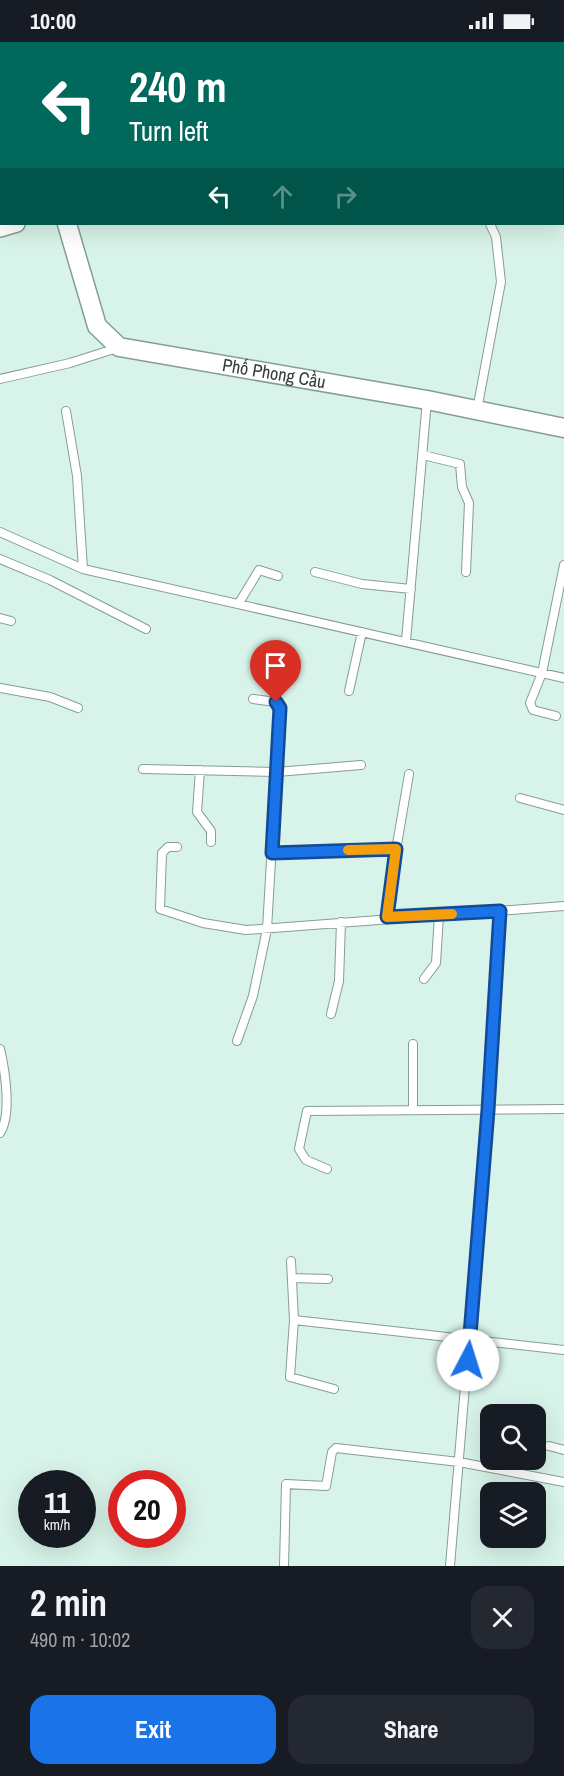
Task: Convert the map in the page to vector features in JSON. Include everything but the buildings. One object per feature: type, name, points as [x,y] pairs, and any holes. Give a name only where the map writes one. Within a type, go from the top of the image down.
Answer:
[{"type":"street","points":[[67,225],[97,326],[119,347]]},
{"type":"street","name":"Phố Phong Cầu","points":[[119,347],[427,400],[564,428]]},
{"type":"lane","points":[[477,410],[501,282],[496,237],[490,225]]},
{"type":"lane","points":[[0,379],[70,363],[119,347]]},
{"type":"lane","points":[[406,641],[427,400]]},
{"type":"lane","points":[[66,411],[77,476],[83,569]]},
{"type":"lane","points":[[423,454],[460,464],[461,482],[470,503],[466,572]]},
{"type":"lane","points":[[0,532],[83,569],[564,678]]},
{"type":"lane","points":[[0,559],[50,580],[146,629]]},
{"type":"lane","points":[[556,716],[533,710],[530,703],[542,673],[564,565]]},
{"type":"lane","points":[[239,603],[259,570],[278,576]]},
{"type":"lane","points":[[315,572],[362,584],[411,589]]},
{"type":"lane","points":[[0,618],[11,621]]},
{"type":"lane","points":[[350,691],[362,632]]},
{"type":"lane","points":[[0,688],[41,695],[78,708]]},
{"type":"lane","points":[[237,1041],[251,1005],[267,929],[277,772],[279,704],[253,699]]},
{"type":"lane","points":[[143,769],[277,772],[361,765]]},
{"type":"lane","points":[[200,770],[197,812],[211,831],[211,842]]},
{"type":"lane","points":[[387,917],[409,774]]},
{"type":"lane","points":[[520,798],[564,810]]},
{"type":"lane","points":[[177,847],[168,847],[162,853],[160,909],[227,927],[267,929],[387,917],[564,906]]},
{"type":"lane","points":[[272,853],[396,849]]},
{"type":"lane","points":[[450,1566],[488,1110],[500,911]]},
{"type":"lane","points":[[424,979],[436,963],[439,915]]},
{"type":"lane","points":[[331,1014],[339,981],[341,922]]},
{"type":"lane","points":[[413,1044],[413,1110]]},
{"type":"lane","points":[[0,1049],[6,1079],[5,1126],[0,1133]]},
{"type":"lane","points":[[327,1169],[306,1160],[299,1149],[307,1111],[564,1109]]},
{"type":"lane","points":[[291,1261],[294,1320],[290,1377],[334,1389]]},
{"type":"lane","points":[[292,1278],[328,1279]]},
{"type":"lane","points":[[294,1320],[564,1350]]},
{"type":"lane","points":[[549,1446],[564,1450]]},
{"type":"lane","points":[[284,1566],[286,1484],[327,1486],[332,1452],[336,1448],[459,1462],[564,1482]]},
{"type":"slow traffic","points":[[348,850],[396,849],[387,917],[452,914]]},
{"type":"route","points":[[276,702],[280,708],[272,853],[396,849],[387,917],[500,911],[488,1110],[468,1360]]}]
